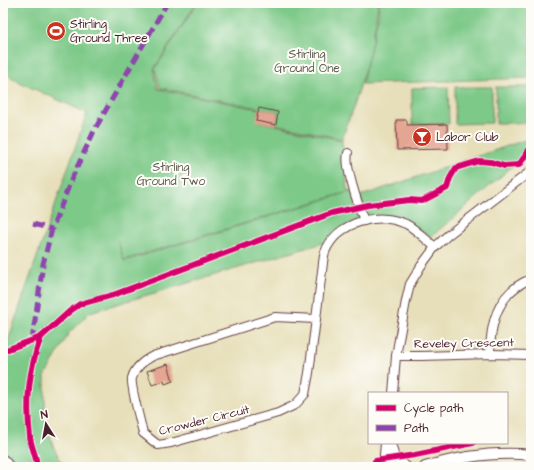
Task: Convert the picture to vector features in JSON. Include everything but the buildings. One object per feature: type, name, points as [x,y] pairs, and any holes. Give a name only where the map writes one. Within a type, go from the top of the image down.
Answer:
[{"type":"main road","points":[[389,444],[394,458],[406,467]]},
{"type":"main road","points":[[425,467],[443,462],[486,455],[531,455]]},
{"type":"main road","points":[[3,460],[9,467]]},
{"type":"street","points":[[348,153],[347,157],[351,179],[364,221]]},
{"type":"street","points":[[393,392],[396,356],[406,301],[410,284],[421,266],[435,247],[461,224],[531,171]]},
{"type":"street","name":"Crowder Circuit","points":[[316,319],[274,317],[152,356],[143,361],[136,369],[132,380],[143,433],[158,445],[171,443],[278,413],[295,405],[305,394],[309,373],[316,319],[324,253],[340,232],[352,225],[364,221],[384,219],[407,225],[435,247]]},
{"type":"street","points":[[490,354],[490,340],[493,320],[500,306],[511,290],[522,282],[531,279]]},
{"type":"street","name":"Reveley Crescent","points":[[396,356],[490,354],[531,355]]},
{"type":"street","points":[[384,466],[389,444]]},
{"type":"green space","name":"Stirling Ground Two","points":[[3,3],[196,3],[154,69],[158,89],[259,109],[257,121],[342,140],[348,192],[124,260],[118,241],[124,261],[352,191],[360,218],[335,232],[323,243],[90,312],[69,333],[45,376],[45,419],[54,448],[64,467],[20,467],[3,451],[3,355],[87,113],[21,83],[3,72]]},
{"type":"green space","name":"Stirling Ground One","points":[[197,3],[378,3],[369,55],[342,139],[276,124],[278,112],[160,88],[155,69]]},
{"type":"green space","points":[[379,3],[531,3],[531,78],[362,84],[378,17]]},
{"type":"green space","points":[[448,87],[449,124],[412,124],[412,88]]},
{"type":"green space","points":[[455,87],[492,87],[492,123],[455,124]]},
{"type":"green space","points":[[496,87],[531,87],[531,123],[496,123]]},
{"type":"green space","points":[[531,138],[531,150],[431,237],[402,220],[365,214],[361,196]]},
{"type":"marked path","points":[[32,341],[43,264],[52,229],[72,178],[95,129],[167,3]]},
{"type":"marked path","points":[[33,224],[52,229]]},
{"type":"cycle path","points":[[3,351],[41,337],[80,304],[113,295],[332,213],[368,205],[409,200],[422,201],[447,188],[450,178],[456,168],[479,161],[491,162],[504,166],[519,165],[531,147]]},
{"type":"cycle path","points":[[37,467],[30,437],[28,399],[33,362],[41,337]]},
{"type":"cycle path","points":[[372,467],[375,461],[415,455],[468,444]]},
{"type":"place","name":"Stirling Ground Three","points":[[56,31]]},
{"type":"place","name":"Labor Club","points":[[422,137]]}]
